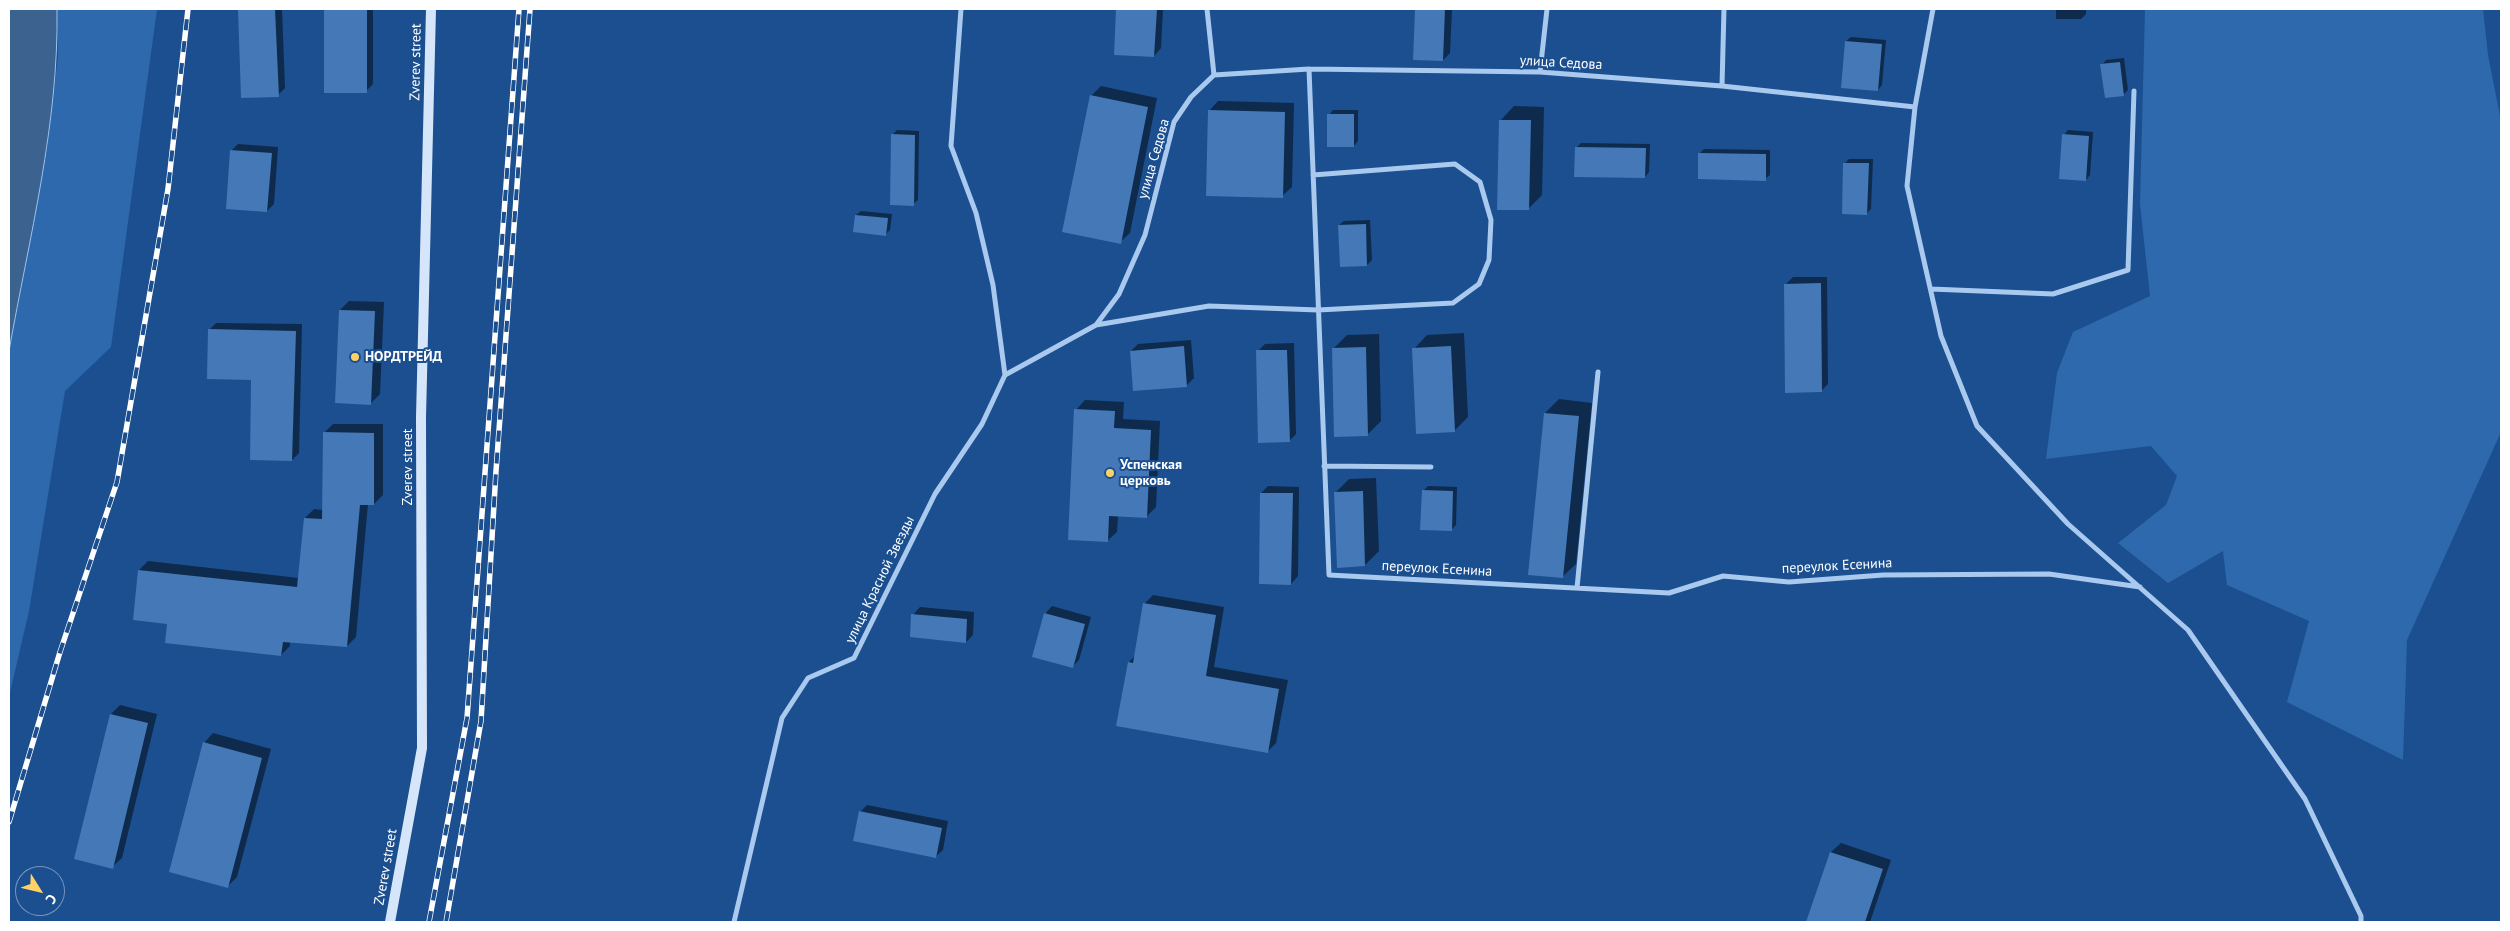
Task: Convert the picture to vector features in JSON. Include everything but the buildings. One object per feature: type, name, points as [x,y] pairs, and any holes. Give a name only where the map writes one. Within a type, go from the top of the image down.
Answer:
[{"type":"main road","name":"Zverev street","points":[[390,922],[422,748],[422,417],[431,9]]},
{"type":"street","points":[[961,9],[952,146],[980,231],[993,285],[1005,375]]},
{"type":"street","points":[[1207,9],[1214,75]]},
{"type":"street","points":[[1540,72],[1547,9]]},
{"type":"street","points":[[1722,86],[1724,9]]},
{"type":"street","points":[[1934,9],[1915,107],[1908,186],[1942,336],[1977,426],[2068,524],[2188,630],[2305,799],[2361,916],[2361,922]]},
{"type":"street","points":[[1309,69],[1324,466],[1431,467]]},
{"type":"street","name":"улица Седова","points":[[1005,375],[1096,325],[1119,294],[1146,235],[1174,122],[1191,97],[1214,75],[1309,69],[1540,72],[1722,86],[1915,107]]},
{"type":"street","points":[[1931,289],[2053,294],[2128,270],[2134,91]]},
{"type":"street","points":[[1096,325],[1209,306],[1318,310],[1453,302],[1479,284],[1489,260],[1491,220],[1480,182],[1454,164],[1313,175]]},
{"type":"street","points":[[1577,588],[1598,372]]},
{"type":"street","name":"улица Красной Звезды","points":[[734,922],[782,718],[808,678],[854,658],[935,494],[982,424],[1005,375]]},
{"type":"street","name":"переулок Есенина","points":[[1324,466],[1329,574],[1669,593],[1723,576],[1789,582],[1883,575],[2049,574],[2140,587]]},
{"type":"shaded area","points":[[9,9],[57,9],[53,95],[48,138],[34,223],[9,351]]},
{"type":"shaded area","points":[[57,9],[157,9],[111,347],[65,391],[29,611],[9,697],[9,351],[47,150],[58,56]]},
{"type":"shaded area","points":[[2145,9],[2483,9],[2488,55],[2501,121],[2501,432],[2407,640],[2403,760],[2287,702],[2309,621],[2227,585],[2223,551],[2168,583],[2118,543],[2166,505],[2177,476],[2151,446],[2046,459],[2057,373],[2073,332],[2150,296],[2140,204]]},
{"type":"railway","points":[[9,822],[60,652],[117,482],[168,189],[188,9]]},
{"type":"railway","points":[[429,922],[467,718],[519,9]]},
{"type":"railway","points":[[446,922],[481,721],[496,471],[530,9]]},
{"type":"place","name":"НОРДТРЕЙД","points":[[355,357]]},
{"type":"place","name":"Успенская церковь","points":[[1110,473]]}]
